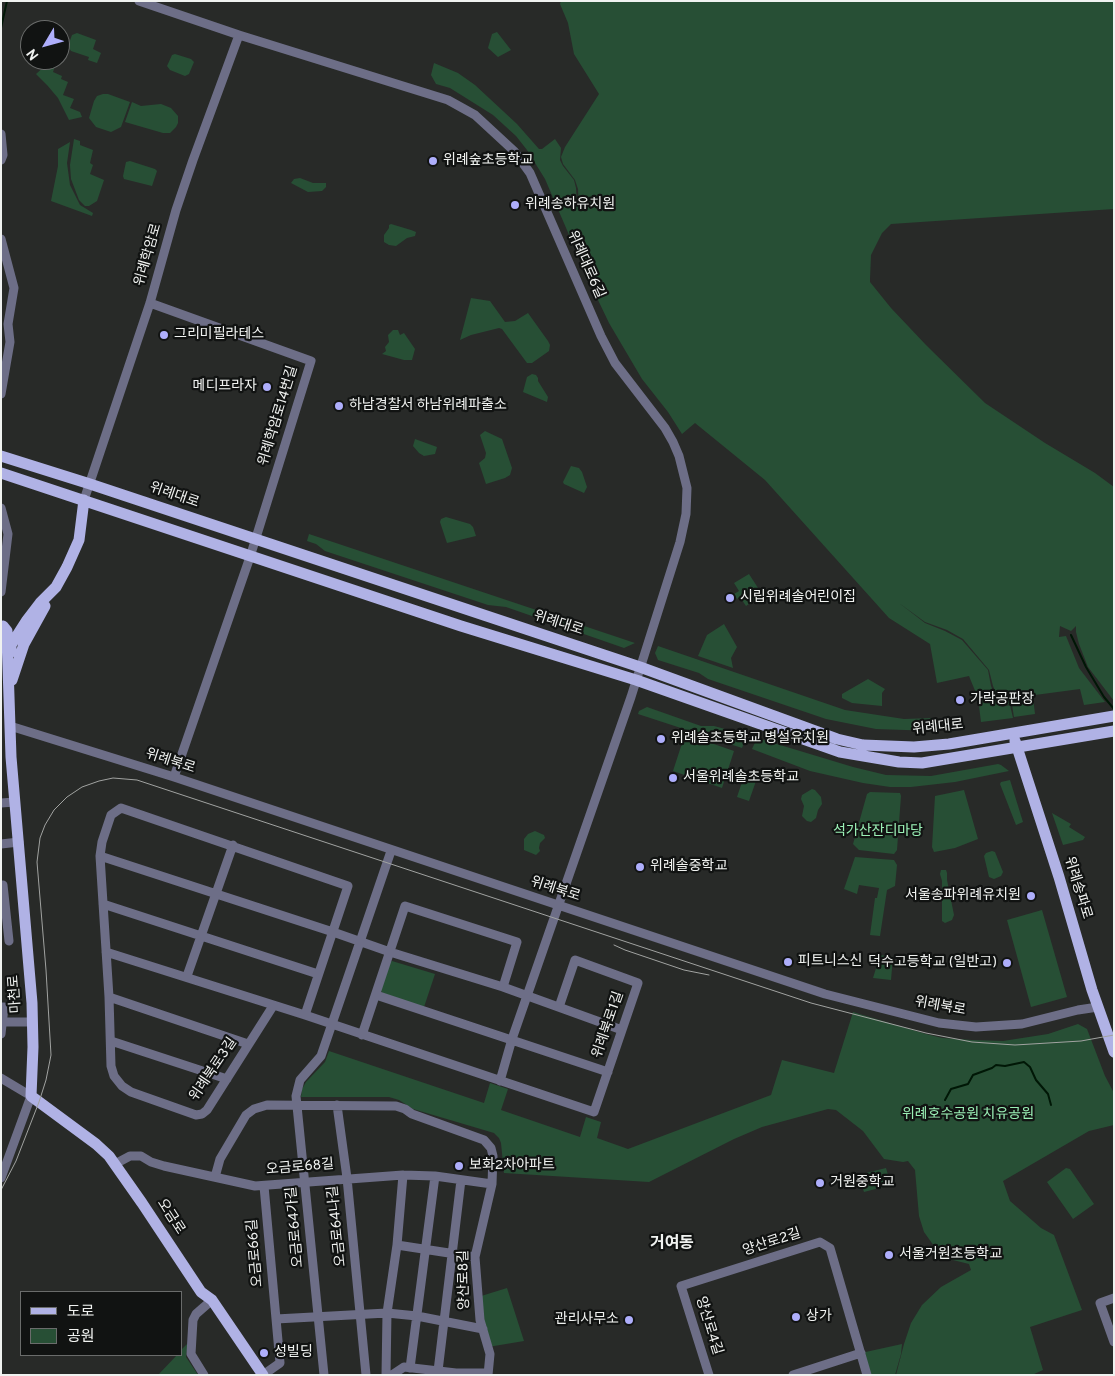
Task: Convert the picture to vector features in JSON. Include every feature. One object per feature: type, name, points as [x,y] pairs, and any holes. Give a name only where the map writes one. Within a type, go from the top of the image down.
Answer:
[{"type":"main road","name":"위례대로","points":[[1,456],[640,668],[837,738],[863,745],[886,747],[932,745],[1114,716]]},
{"type":"main road","points":[[1,473],[250,557],[474,630],[636,680],[840,752],[875,759],[922,763],[1114,732]]},
{"type":"main road","points":[[9,686],[24,644],[68,567],[79,540],[84,500]]},
{"type":"main road","points":[[9,670],[11,646],[27,620],[56,587]]},
{"type":"main road","name":"마천로","points":[[2,624],[7,632],[9,670],[10,726],[6,756],[15,802],[32,1022],[33,1074],[30,1096]]},
{"type":"main road","name":"위례송파로","points":[[1013,732],[1098,1007],[1114,1052]]},
{"type":"main road","name":"오금로","points":[[30,1096],[96,1144],[115,1164],[201,1292],[212,1300],[263,1375]]},
{"type":"street","name":"위례대로6길","points":[[140,1],[240,35],[448,100],[475,115],[514,151],[530,174],[600,336],[615,363],[665,428],[673,442],[685,475],[687,488],[684,527],[640,668],[558,906]]},
{"type":"street","name":"위례학암로","points":[[84,500],[150,304],[185,182],[240,35]]},
{"type":"street","points":[[1,134],[3,155],[1,160]]},
{"type":"street","points":[[1,239],[14,288],[8,324],[10,342],[1,394]]},
{"type":"street","name":"위례학암로14번길","points":[[150,304],[310,361],[250,557],[174,777]]},
{"type":"street","points":[[1,508],[8,534],[1,592]]},
{"type":"street","name":"위례북로","points":[[10,726],[174,777],[823,994],[939,1023],[976,1027],[1022,1024],[1098,1007]]},
{"type":"street","points":[[1,803],[15,802]]},
{"type":"street","name":"위례북로3길","points":[[273,1006],[207,1110],[202,1114],[196,1115],[131,1092],[122,1086],[114,1076],[111,1066],[109,997],[100,856],[102,842],[111,815],[121,808],[348,886],[333,932]]},
{"type":"street","points":[[1,844],[18,842]]},
{"type":"street","points":[[187,976],[233,845]]},
{"type":"street","points":[[106,952],[187,976],[332,1024],[391,851]]},
{"type":"street","points":[[100,856],[390,952],[503,987],[622,1030]]},
{"type":"street","points":[[6,936],[2,886],[22,883]]},
{"type":"street","points":[[103,904],[318,974]]},
{"type":"street","points":[[362,1035],[405,906],[517,942],[503,987]]},
{"type":"street","points":[[500,1081],[512,1039],[558,906]]},
{"type":"street","points":[[305,1015],[333,932]]},
{"type":"street","name":"위례북로1길","points":[[332,1024],[594,1112],[638,983],[575,960],[559,1007]]},
{"type":"street","name":"위례북로1길","points":[[376,995],[608,1072]]},
{"type":"street","points":[[109,997],[248,1044]]},
{"type":"street","points":[[1,1006],[4,1007],[1,1034]]},
{"type":"street","points":[[2,1022],[32,1022]]},
{"type":"street","name":"오금로64가길","points":[[324,1375],[296,1096],[300,1080],[321,1056],[332,1024]]},
{"type":"street","points":[[111,1041],[226,1078]]},
{"type":"street","points":[[1,1078],[30,1096]]},
{"type":"street","name":"마천로","points":[[1,1178],[30,1096]]},
{"type":"street","name":"양산로8길","points":[[215,1177],[220,1158],[246,1115],[254,1109],[267,1105],[396,1106],[412,1114],[484,1140],[491,1148],[493,1156],[492,1184],[475,1257],[480,1320],[490,1354],[488,1374]]},
{"type":"street","name":"오금로64나길","points":[[337,1105],[347,1178],[366,1375]]},
{"type":"street","name":"오금로68길","points":[[115,1164],[130,1156],[141,1156],[158,1164],[255,1186],[403,1175],[435,1176],[492,1184]]},
{"type":"street","points":[[386,1375],[387,1313],[397,1245],[403,1175]]},
{"type":"street","points":[[413,1371],[417,1316],[435,1176]]},
{"type":"street","points":[[438,1371],[461,1180]]},
{"type":"street","name":"오금로66길","points":[[263,1375],[280,1363],[264,1186]]},
{"type":"street","name":"양산로2길","points":[[681,1286],[820,1242],[830,1248],[867,1375]]},
{"type":"street","points":[[397,1245],[475,1257]]},
{"type":"street","name":"양산로4길","points":[[681,1286],[709,1375]]},
{"type":"street","points":[[1114,1298],[1100,1303],[1114,1342]]},
{"type":"street","points":[[204,1375],[191,1354],[193,1320],[196,1314],[212,1300]]},
{"type":"street","points":[[276,1319],[387,1313],[417,1316],[483,1329]]},
{"type":"street","points":[[793,1375],[862,1354]]},
{"type":"street","points":[[392,1375],[404,1367],[413,1371],[488,1374]]},
{"type":"green space","points":[[561,1],[1114,1],[1114,209],[891,224],[882,233],[871,255],[870,282],[891,308],[926,345],[985,403],[1114,487],[1114,701],[1088,667],[1079,644],[1076,626],[1071,631],[1060,626],[1059,637],[1066,636],[1079,668],[1105,702],[1084,705],[1080,689],[1035,695],[1033,697],[1035,714],[1014,717],[1012,705],[1028,698],[1030,693],[1015,703],[1004,705],[998,698],[989,670],[963,639],[947,630],[925,622],[899,603],[925,623],[962,640],[988,670],[991,686],[997,701],[1002,707],[1010,705],[1013,718],[981,722],[978,698],[969,676],[937,683],[930,644],[889,618],[765,480],[695,423],[682,434],[668,412],[642,379],[609,323],[545,179],[527,150],[516,136],[493,115],[450,88],[436,84],[431,75],[434,63],[458,73],[475,85],[517,124],[539,149],[542,149],[555,139],[561,148],[560,160],[574,180],[579,211],[578,189],[575,180],[563,164],[561,157],[565,147],[599,94],[574,54],[568,23],[560,4]]},
{"type":"green space","points":[[497,32],[511,50],[498,57],[488,48],[492,34]]},
{"type":"green space","points":[[77,33],[96,40],[93,49],[101,53],[97,63],[88,60],[89,57],[71,51],[70,40],[72,35]]},
{"type":"green space","points":[[175,54],[191,59],[194,62],[189,74],[185,76],[170,70],[167,66],[172,55]]},
{"type":"green space","points":[[40,70],[54,70],[53,72],[62,76],[61,79],[68,82],[63,95],[74,99],[70,108],[80,112],[82,117],[69,120],[58,98],[36,74]]},
{"type":"green space","points":[[103,94],[130,102],[121,127],[111,132],[96,127],[89,118],[94,101],[97,96]]},
{"type":"green space","points":[[132,102],[141,106],[161,104],[171,108],[178,116],[176,127],[170,133],[163,133],[125,122]]},
{"type":"green space","points":[[74,139],[80,141],[80,145],[93,150],[90,163],[93,165],[90,174],[104,180],[97,201],[89,206],[85,206],[79,200],[71,179],[70,165]]},
{"type":"green space","points":[[70,142],[67,163],[70,185],[80,205],[93,213],[92,216],[51,201],[58,166],[58,149]]},
{"type":"green space","points":[[130,161],[157,171],[152,186],[124,179],[126,162]]},
{"type":"green space","points":[[300,178],[313,183],[326,183],[326,187],[322,191],[308,192],[291,183],[294,179]]},
{"type":"green space","points":[[391,224],[416,232],[415,236],[407,238],[396,246],[389,245],[384,242],[384,235]]},
{"type":"green space","points":[[471,298],[490,301],[505,322],[515,321],[528,313],[548,341],[550,345],[549,351],[532,363],[527,363],[502,329],[499,328],[471,335],[460,340]]},
{"type":"green space","points":[[393,330],[398,330],[400,335],[404,333],[415,349],[412,360],[404,360],[382,354],[386,351],[385,347],[389,342],[388,335]]},
{"type":"green space","points":[[532,374],[538,378],[548,397],[547,402],[523,392],[527,377]]},
{"type":"green space","points":[[485,431],[502,439],[512,468],[510,475],[486,484],[479,463],[485,458],[486,453],[480,435]]},
{"type":"green space","points":[[415,439],[437,447],[435,454],[424,456],[419,453],[413,446]]},
{"type":"green space","points":[[571,466],[579,468],[582,472],[587,487],[584,493],[563,482]]},
{"type":"green space","points":[[446,517],[470,524],[476,536],[447,543],[440,522],[441,519]]},
{"type":"green space","points":[[309,534],[635,643],[624,648],[506,607],[488,605],[325,551],[316,544],[307,541]]},
{"type":"green space","points":[[749,574],[760,591],[759,597],[746,606],[740,597],[737,599],[734,594],[739,591],[734,583]]},
{"type":"green space","points":[[724,624],[737,647],[731,658],[733,668],[698,656],[707,635]]},
{"type":"green space","points":[[658,646],[845,710],[904,719],[933,718],[934,731],[876,729],[826,719],[658,660],[655,653]]},
{"type":"green space","points":[[868,679],[885,689],[882,693],[882,706],[852,703],[842,698],[842,694]]},
{"type":"green space","points":[[647,707],[701,726],[714,726],[747,735],[742,748],[638,714],[639,711]]},
{"type":"green space","points":[[685,734],[734,751],[722,788],[673,771]]},
{"type":"green space","points":[[757,738],[886,775],[931,776],[998,764],[1009,771],[955,782],[911,787],[890,787],[810,771],[752,749]]},
{"type":"green space","points":[[744,776],[756,781],[749,801],[737,797]]},
{"type":"green space","points":[[1010,780],[1023,822],[1016,825],[1000,784]]},
{"type":"green space","points":[[812,789],[821,797],[822,804],[816,818],[811,822],[802,816],[804,806],[801,799],[802,795]]},
{"type":"green space","points":[[964,790],[978,839],[955,848],[934,852],[932,847],[935,796]]},
{"type":"green space","name":"석가산잔디마당","points":[[870,792],[900,793],[897,850],[894,854],[859,850],[853,844],[867,794]]},
{"type":"green space","points":[[1052,813],[1071,824],[1069,827],[1085,837],[1083,840],[1063,845]]},
{"type":"green space","points":[[535,831],[544,835],[545,838],[540,843],[540,851],[536,855],[524,850],[524,839],[528,834]]},
{"type":"green space","points":[[992,851],[995,852],[1003,872],[1001,876],[994,879],[989,877],[984,856]]},
{"type":"green space","points":[[855,857],[894,860],[897,865],[895,886],[887,890],[880,936],[870,935],[875,898],[877,898],[879,888],[859,885],[857,894],[844,889]]},
{"type":"green space","points":[[941,870],[946,870],[947,873],[954,915],[952,920],[945,923],[942,921]]},
{"type":"green space","points":[[1042,910],[1067,997],[1031,1007],[1007,920]]},
{"type":"green space","points":[[880,955],[893,957],[891,980],[873,978]]},
{"type":"green space","points":[[392,961],[435,974],[424,1007],[383,994],[380,989],[388,964]]},
{"type":"green space","name":"위례호수공원 치유공원","points":[[853,1012],[942,1038],[1003,1041],[1048,1034],[1078,1024],[1087,1029],[1105,1076],[1114,1093],[1114,1125],[1089,1131],[1003,1181],[1010,1201],[1041,1228],[1054,1235],[1082,1310],[1030,1327],[1043,1370],[1032,1375],[896,1375],[911,1323],[922,1305],[941,1287],[971,1270],[969,1264],[949,1259],[939,1253],[924,1232],[919,1216],[915,1170],[908,1161],[884,1159],[863,1131],[836,1110],[828,1109],[762,1127],[649,1182],[504,1173],[501,1143],[494,1133],[413,1109],[399,1100],[389,1097],[301,1097],[302,1089],[306,1082],[325,1062],[329,1051],[484,1103],[490,1083],[508,1089],[501,1110],[580,1137],[586,1117],[601,1122],[597,1138],[628,1149],[771,1095],[782,1060],[834,1073]]},
{"type":"green space","points":[[886,1168],[891,1185],[864,1192],[858,1175]]},
{"type":"green space","points":[[1066,1168],[1070,1169],[1094,1204],[1073,1219],[1047,1182]]},
{"type":"green space","points":[[507,1288],[524,1341],[488,1347],[478,1297]]},
{"type":"green space","points":[[188,1343],[186,1357],[198,1375],[158,1375],[176,1356],[182,1356],[182,1349]]},
{"type":"green space","points":[[902,1344],[895,1375],[867,1375],[861,1353]]},
{"type":"waterway","points":[[1,28],[7,1]]},
{"type":"waterway","points":[[1071,635],[1086,667],[1104,697],[1114,709]]},
{"type":"waterway","points":[[945,1100],[951,1089],[968,1084],[973,1075],[996,1065],[1005,1066],[1024,1062],[1030,1067],[1036,1080],[1048,1094],[1051,1105]]},
{"type":"tram line","points":[[1,1190],[16,1161],[39,1102],[51,1055],[37,862],[40,838],[54,810],[67,797],[82,787],[113,778],[137,780],[811,1003],[926,1033],[972,1042],[1015,1045],[1081,1041],[1114,1035]]},
{"type":"tram line","points":[[614,945],[684,970],[709,975]]},
{"type":"place","name":"위례숲초등학교","points":[[433,161]]},
{"type":"place","name":"위례송하유치원","points":[[515,205]]},
{"type":"place","name":"그리미필라테스","points":[[164,335]]},
{"type":"place","name":"메디프라자","points":[[267,387]]},
{"type":"place","name":"하남경찰서 하남위례파출소","points":[[339,406]]},
{"type":"place","name":"시립위례솔어린이집","points":[[730,598]]},
{"type":"place","name":"가락공판장","points":[[960,700]]},
{"type":"place","name":"위례솔초등학교 병설유치원","points":[[661,739]]},
{"type":"place","name":"서울위례솔초등학교","points":[[673,778]]},
{"type":"place","name":"위례솔중학교","points":[[640,867]]},
{"type":"place","name":"서울송파위례유치원","points":[[1031,896]]},
{"type":"place","name":"피트니스신","points":[[788,962]]},
{"type":"place","name":"덕수고등학교 (일반고)","points":[[1007,963]]},
{"type":"place","name":"보화2차아파트","points":[[459,1166]]},
{"type":"place","name":"거원중학교","points":[[820,1183]]},
{"type":"place","name":"서울거원초등학교","points":[[889,1255]]},
{"type":"place","name":"상가","points":[[796,1317]]},
{"type":"place","name":"관리사무소","points":[[629,1320]]},
{"type":"place","name":"성빌딩","points":[[264,1353]]},
{"type":"district","name":"거여동","points":[[672,1245]]}]
